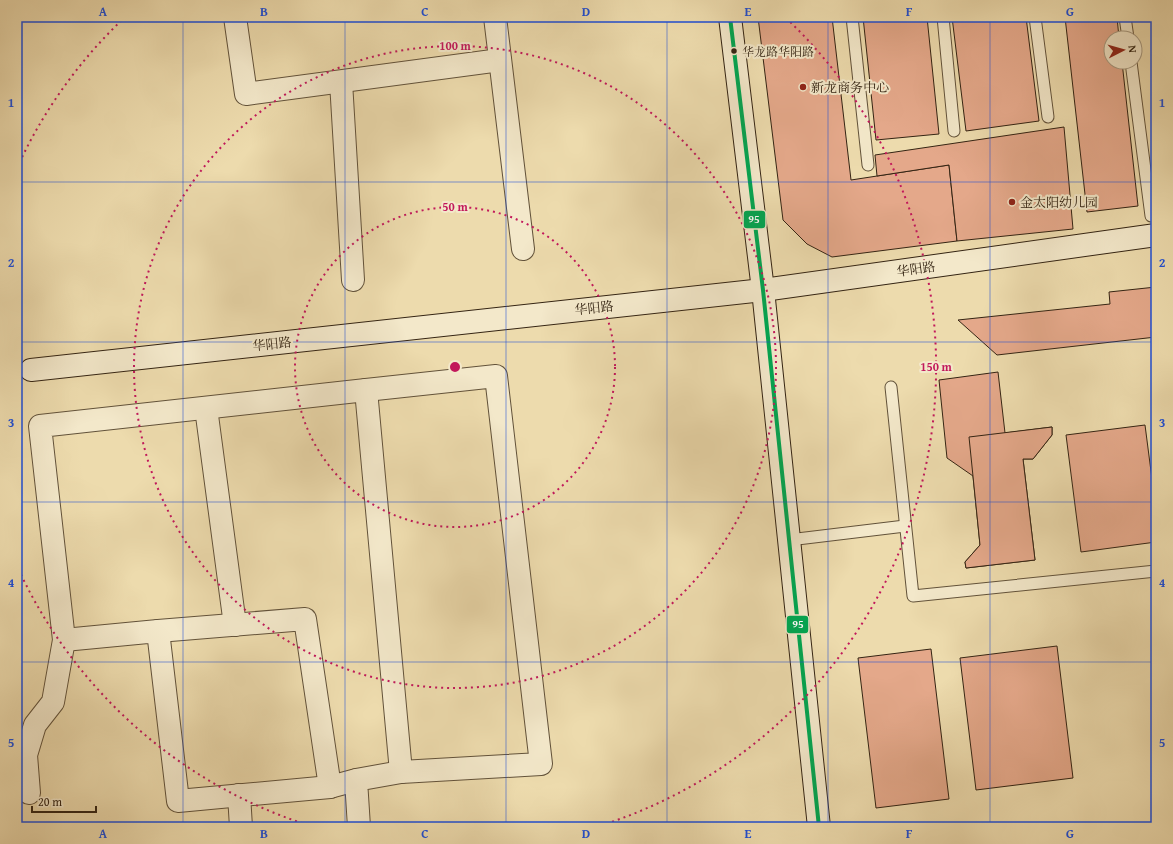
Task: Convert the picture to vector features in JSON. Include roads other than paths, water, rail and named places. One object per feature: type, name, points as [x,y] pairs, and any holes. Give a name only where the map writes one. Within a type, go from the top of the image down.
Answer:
[{"type":"street","points":[[235,17],[246,94],[500,60]]},
{"type":"street","points":[[495,17],[523,249]]},
{"type":"street","points":[[730,17],[762,290],[819,827]]},
{"type":"street","points":[[341,82],[353,280]]},
{"type":"street","name":"华阳路","points":[[31,370],[762,290],[1153,226]]},
{"type":"street","points":[[29,792],[26,755],[35,725],[53,702],[64,640],[40,426],[496,376],[541,764],[401,772],[356,780],[330,787],[178,801],[158,631]]},
{"type":"street","points":[[366,390],[401,772]]},
{"type":"street","points":[[206,408],[234,625]]},
{"type":"street","points":[[64,640],[306,619],[330,787]]},
{"type":"street","points":[[356,780],[356,804],[359,827]]},
{"type":"street","points":[[238,795],[241,827]]},
{"type":"lane","points":[[852,17],[868,165]]},
{"type":"lane","points":[[943,17],[954,131]]},
{"type":"lane","points":[[1035,17],[1048,117]]},
{"type":"lane","points":[[1125,17],[1127,30]]},
{"type":"lane","points":[[1132,70],[1153,226]]},
{"type":"lane","points":[[891,387],[913,596],[1156,571]]},
{"type":"lane","points":[[789,540],[906,526]]},
{"type":"place","name":"华龙路华阳路","points":[[734,51]]},
{"type":"place","name":"新龙商务中心","points":[[803,87]]},
{"type":"place","name":"金太阳幼儿园","points":[[1012,202]]}]
